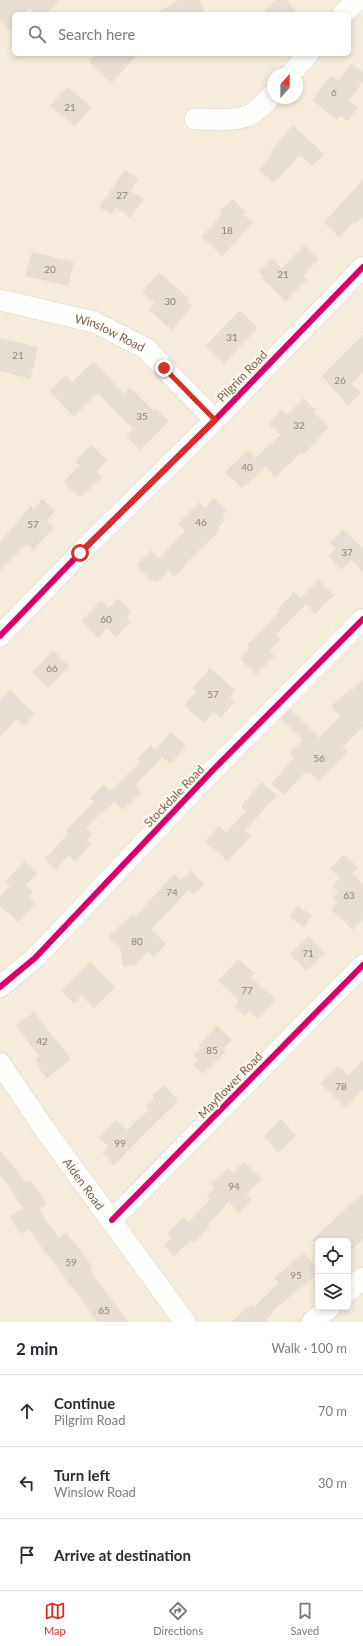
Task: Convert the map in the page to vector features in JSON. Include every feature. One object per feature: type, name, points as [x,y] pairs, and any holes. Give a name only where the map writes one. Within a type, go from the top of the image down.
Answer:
[{"type":"street","points":[[345,12],[357,0]]},
{"type":"street","points":[[296,68],[306,56]]},
{"type":"street","points":[[195,119],[227,120],[247,116],[267,102]]},
{"type":"street","name":"Pilgrim Road","points":[[0,636],[80,553],[215,420],[363,266]]},
{"type":"street","name":"Winslow Road","points":[[0,300],[94,322],[148,349],[164,368],[215,420]]},
{"type":"street","name":"Stockdale Road","points":[[0,987],[35,958],[213,770],[363,619]]},
{"type":"street","name":"Mayflower Road","points":[[112,1220],[363,965]]},
{"type":"street","name":"Alden Road","points":[[0,1063],[43,1127],[185,1322]]},
{"type":"street","points":[[351,1288],[363,1278]]},
{"type":"street","points":[[312,1322],[326,1310]]},
{"type":"shaded area","points":[[0,0],[349,0],[363,17],[363,1322],[0,1322]]},
{"type":"building","points":[[0,0],[59,0],[49,12],[34,12],[29,8],[26,12],[12,12],[12,31],[0,21]]},
{"type":"building","points":[[179,0],[199,0],[205,12],[158,12]]},
{"type":"building","points":[[277,0],[286,0],[296,12],[262,12]]},
{"type":"building","points":[[94,56],[136,56],[112,83],[89,62]]},
{"type":"building","points":[[351,63],[363,72],[363,81],[349,100],[358,107],[348,121],[340,116],[337,120],[312,100],[331,76],[338,81]]},
{"type":"building","points":[[67,87],[91,107],[75,126],[50,106]]},
{"type":"building","points":[[293,125],[324,154],[312,166],[300,155],[274,183],[259,170],[273,154],[270,152]]},
{"type":"building","points":[[125,170],[138,179],[131,191],[144,200],[130,218],[116,207],[111,215],[99,207]]},
{"type":"building","points":[[363,179],[363,216],[355,224],[353,222],[339,237],[324,223]]},
{"type":"building","points":[[232,199],[246,212],[244,215],[253,223],[222,256],[201,237],[222,214],[219,212]]},
{"type":"building","points":[[304,245],[319,259],[303,276],[307,280],[286,301],[262,279],[264,277],[259,272],[272,259],[282,268]]},
{"type":"building","points":[[32,252],[74,262],[68,286],[25,276]]},
{"type":"building","points":[[159,273],[190,299],[187,302],[192,306],[172,330],[149,310],[155,303],[142,292]]},
{"type":"building","points":[[240,310],[258,328],[224,364],[205,346]]},
{"type":"building","points":[[363,335],[363,372],[351,384],[361,393],[348,406],[322,376]]},
{"type":"building","points":[[0,338],[38,347],[30,379],[0,371]]},
{"type":"building","points":[[94,361],[124,394],[130,388],[154,411],[156,408],[169,421],[140,450],[126,436],[133,429],[98,393],[74,417],[50,391],[66,375],[72,382]]},
{"type":"building","points":[[303,398],[315,409],[313,412],[329,427],[303,455],[301,453],[275,477],[266,467],[242,488],[225,472],[248,451],[255,458],[281,435],[269,424],[281,410],[287,415]]},
{"type":"building","points":[[91,445],[107,460],[97,472],[102,477],[83,496],[77,496],[63,482],[80,466],[75,462]]},
{"type":"building","points":[[214,498],[227,511],[222,517],[225,520],[217,529],[219,531],[184,565],[185,566],[174,577],[168,571],[157,583],[153,579],[152,581],[136,565],[151,550],[159,558],[185,531],[178,523],[199,502],[205,508]]},
{"type":"building","points":[[42,499],[56,510],[46,521],[54,527],[33,550],[27,544],[0,571],[0,542],[31,506],[34,509]]},
{"type":"building","points":[[343,530],[363,548],[363,572],[351,560],[341,570],[328,556],[336,549],[330,543]]},
{"type":"building","points":[[319,580],[334,595],[315,614],[306,604],[276,634],[281,639],[269,651],[275,656],[256,675],[240,659],[250,648],[247,645],[280,611],[278,608],[294,592],[300,599]]},
{"type":"building","points":[[118,598],[131,611],[126,616],[131,622],[116,637],[107,628],[98,638],[81,621],[101,600],[109,608]]},
{"type":"building","points":[[54,651],[69,666],[48,688],[32,672]]},
{"type":"building","points":[[210,668],[235,690],[230,697],[235,701],[221,718],[213,712],[204,723],[184,706],[196,692],[192,688]]},
{"type":"building","points":[[363,679],[363,727],[342,747],[348,752],[319,781],[310,773],[308,775],[305,772],[284,795],[271,784],[294,757],[290,753],[303,740],[281,718],[290,709],[319,738],[340,717],[331,706],[351,688],[353,690]]},
{"type":"building","points":[[10,690],[35,714],[24,725],[17,719],[0,737],[0,700]]},
{"type":"building","points":[[171,732],[186,746],[170,764],[162,757],[135,786],[141,792],[123,810],[115,801],[86,828],[92,834],[86,840],[91,844],[75,861],[69,855],[56,869],[45,859],[68,833],[66,831],[94,801],[90,798],[104,785],[110,791],[140,762],[137,759],[151,745],[155,749]]},
{"type":"building","points":[[262,782],[277,795],[245,831],[251,836],[227,861],[205,841],[219,826],[226,833],[246,811],[241,806]]},
{"type":"building","points":[[344,854],[358,867],[352,874],[363,884],[363,919],[353,930],[331,910],[338,902],[332,898],[338,892],[333,886],[340,878],[330,869]]},
{"type":"building","points":[[24,861],[37,873],[26,885],[33,892],[29,897],[36,903],[18,922],[0,906],[0,897],[10,886],[5,882]]},
{"type":"building","points":[[191,870],[204,884],[194,894],[188,890],[151,930],[166,944],[154,957],[148,951],[136,965],[123,967],[120,948],[108,937],[133,913],[136,916],[174,874],[181,880]]},
{"type":"building","points":[[298,905],[312,916],[303,928],[289,916]]},
{"type":"building","points":[[309,936],[325,953],[306,971],[290,954]]},
{"type":"building","points":[[238,959],[254,973],[251,977],[276,1000],[258,1019],[249,1011],[245,1016],[235,1006],[239,1001],[218,981]]},
{"type":"building","points":[[90,962],[115,987],[94,1008],[81,996],[74,1004],[61,991]]},
{"type":"building","points":[[34,1012],[71,1059],[47,1078],[37,1066],[39,1064],[35,1059],[39,1056],[16,1026]]},
{"type":"building","points":[[217,1026],[232,1040],[223,1048],[226,1051],[203,1074],[193,1064],[198,1060],[194,1055],[201,1048],[199,1045]]},
{"type":"building","points":[[363,1060],[363,1089],[345,1108],[320,1083],[338,1066],[348,1075]]},
{"type":"building","points":[[164,1085],[178,1101],[114,1165],[102,1153],[108,1146],[99,1137],[116,1120],[127,1130],[149,1110],[145,1106],[154,1099],[152,1095]]},
{"type":"building","points":[[281,1119],[296,1135],[278,1153],[264,1137]]},
{"type":"building","points":[[0,1150],[26,1183],[30,1180],[47,1204],[39,1210],[59,1238],[66,1232],[92,1266],[89,1268],[128,1322],[98,1322],[28,1229],[21,1234],[9,1217],[23,1208],[0,1174]]},
{"type":"building","points":[[244,1161],[262,1179],[246,1195],[252,1200],[239,1213],[229,1202],[208,1224],[210,1226],[194,1243],[191,1240],[174,1256],[164,1246],[171,1239],[167,1234],[184,1217],[189,1222],[210,1200],[206,1197],[215,1188],[211,1184],[228,1168],[232,1173]]},
{"type":"building","points":[[363,1193],[363,1239],[351,1250],[351,1238],[315,1238],[315,1241],[311,1241]]},
{"type":"building","points":[[304,1253],[315,1266],[315,1276],[272,1312],[273,1313],[266,1320],[267,1322],[231,1322],[252,1304],[254,1307],[279,1283],[274,1278]]},
{"type":"cycle path","points":[[0,636],[80,553],[215,420],[363,267]]},
{"type":"cycle path","points":[[0,987],[35,958],[213,770],[363,619]]},
{"type":"cycle path","points":[[112,1220],[363,965]]},
{"type":"route","points":[[80,553],[215,420],[164,368]]}]
